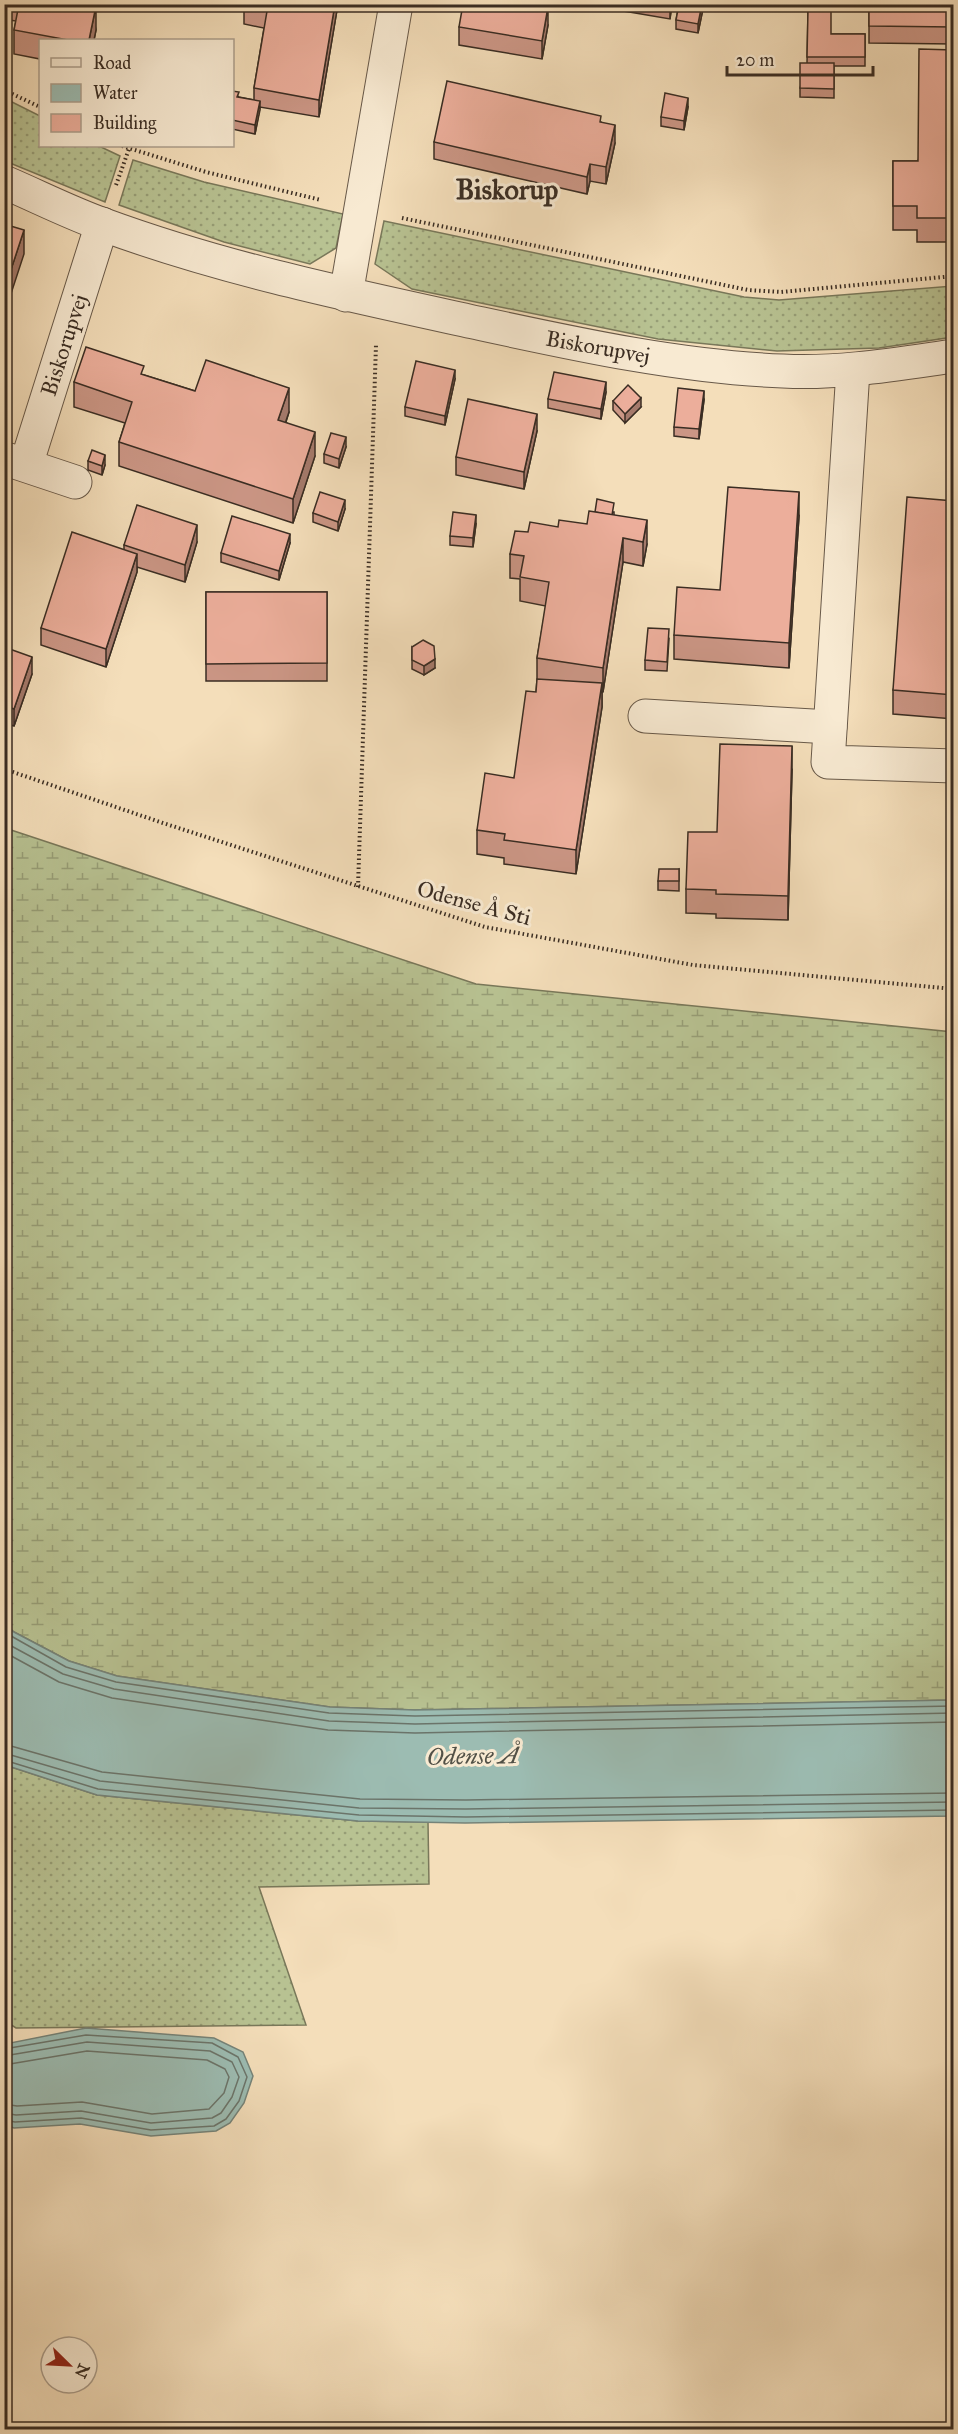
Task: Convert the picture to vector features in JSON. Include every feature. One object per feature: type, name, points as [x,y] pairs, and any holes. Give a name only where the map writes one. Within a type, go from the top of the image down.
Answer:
[{"type":"street","points":[[361,298],[361,210],[396,4]]},
{"type":"street","name":"Biskorupvej","points":[[4,182],[102,224],[213,261],[361,298],[527,334],[700,365],[785,372],[853,370],[954,356]]},
{"type":"street","name":"Biskorupvej","points":[[75,483],[15,462],[102,224]]},
{"type":"street","points":[[853,370],[828,762],[954,766]]},
{"type":"street","points":[[645,716],[830,727]]},
{"type":"path","points":[[4,90],[39,107]]},
{"type":"path","points":[[125,147],[206,172],[361,210],[748,290],[781,292],[954,276]]},
{"type":"path","points":[[358,886],[361,298]]},
{"type":"path","name":"Odense Å Sti","points":[[4,769],[485,927],[693,964],[954,989]]},
{"type":"green space","points":[[4,98],[39,116],[39,147],[101,147],[120,156],[105,202],[5,161]]},
{"type":"green space","points":[[133,160],[204,182],[343,214],[336,248],[310,264],[224,242],[119,205]]},
{"type":"green space","points":[[384,221],[744,297],[779,300],[953,286],[953,337],[879,348],[777,351],[658,339],[412,289],[375,264]]},
{"type":"green space","points":[[5,828],[476,984],[953,1032],[953,1700],[415,1710],[330,1707],[117,1676],[69,1661],[14,1632],[5,1624]]},
{"type":"green space","points":[[5,1765],[97,1795],[358,1821],[428,1822],[429,1884],[259,1887],[306,2025],[16,2028],[5,2021]]},
{"type":"water","name":"Odense Å","points":[[4,1624],[14,1632],[69,1661],[117,1676],[330,1707],[415,1710],[953,1700],[953,1816],[465,1823],[358,1821],[97,1795],[5,1765]]},
{"type":"water","points":[[86,2028],[214,2038],[243,2052],[253,2076],[244,2103],[230,2123],[216,2131],[151,2136],[80,2124],[14,2128],[5,2125],[5,2044]]},
{"type":"building","points":[[19,4],[91,4],[96,6],[89,39],[63,39],[14,30]]},
{"type":"building","points":[[244,4],[335,4],[319,100],[254,88],[267,11],[244,7]]},
{"type":"building","points":[[463,4],[531,4],[548,7],[542,41],[459,27]]},
{"type":"building","points":[[637,4],[671,4],[670,10]]},
{"type":"building","points":[[679,4],[702,4],[698,24],[676,20]]},
{"type":"building","points":[[869,4],[954,4],[954,27],[869,26]]},
{"type":"building","points":[[808,10],[831,10],[831,34],[865,34],[865,57],[807,57]]},
{"type":"building","points":[[919,49],[954,50],[954,218],[917,218],[917,206],[893,206],[893,161],[918,161]]},
{"type":"building","points":[[800,63],[834,63],[834,89],[800,88]]},
{"type":"building","points":[[447,81],[601,116],[600,122],[615,125],[606,167],[590,164],[587,177],[434,142]]},
{"type":"building","points":[[234,91],[239,92],[237,97],[260,101],[255,125],[234,120]]},
{"type":"building","points":[[665,93],[688,98],[684,121],[661,117]]},
{"type":"building","points":[[4,224],[24,230],[4,291]]},
{"type":"building","points":[[86,347],[144,366],[141,374],[195,391],[206,360],[289,388],[278,420],[315,432],[293,499],[119,442],[132,402],[74,382]]},
{"type":"building","points":[[416,361],[455,370],[445,416],[405,407]]},
{"type":"building","points":[[554,372],[606,382],[601,409],[548,399]]},
{"type":"building","points":[[628,385],[641,398],[625,414],[613,401]]},
{"type":"building","points":[[678,388],[704,391],[699,429],[674,427]]},
{"type":"building","points":[[468,399],[537,414],[524,472],[456,457]]},
{"type":"building","points":[[331,433],[346,437],[339,459],[324,454]]},
{"type":"building","points":[[92,450],[105,455],[102,466],[88,461]]},
{"type":"building","points":[[728,487],[799,492],[789,643],[674,635],[677,587],[720,590]]},
{"type":"building","points":[[320,492],[345,500],[338,522],[313,513]]},
{"type":"building","points":[[907,497],[954,501],[954,695],[893,690]]},
{"type":"building","points":[[597,499],[614,503],[612,515],[595,512]]},
{"type":"building","points":[[137,505],[197,525],[185,565],[124,545]]},
{"type":"building","points":[[589,511],[647,520],[643,542],[623,538],[603,668],[537,658],[549,582],[520,577],[524,556],[510,554],[515,531],[528,532],[530,522],[558,527],[559,520],[587,524]]},
{"type":"building","points":[[453,512],[476,515],[473,538],[450,536]]},
{"type":"building","points":[[232,516],[290,534],[279,571],[221,553]]},
{"type":"building","points":[[72,532],[137,554],[106,649],[41,628]]},
{"type":"building","points":[[206,592],[327,592],[327,663],[206,664]]},
{"type":"building","points":[[648,628],[669,629],[667,662],[645,660]]},
{"type":"building","points":[[423,640],[434,646],[435,659],[424,666],[412,660],[412,647]]},
{"type":"building","points":[[4,647],[32,657],[14,709],[4,706]]},
{"type":"building","points":[[537,679],[602,683],[576,850],[504,840],[505,834],[477,830],[485,773],[514,778],[526,691],[536,692]]},
{"type":"building","points":[[720,744],[792,746],[788,896],[716,894],[716,890],[686,889],[688,832],[717,832]]},
{"type":"building","points":[[659,869],[679,869],[679,881],[658,881]]},
{"type":"district","name":"Biskorup","points":[[507,189]]}]
